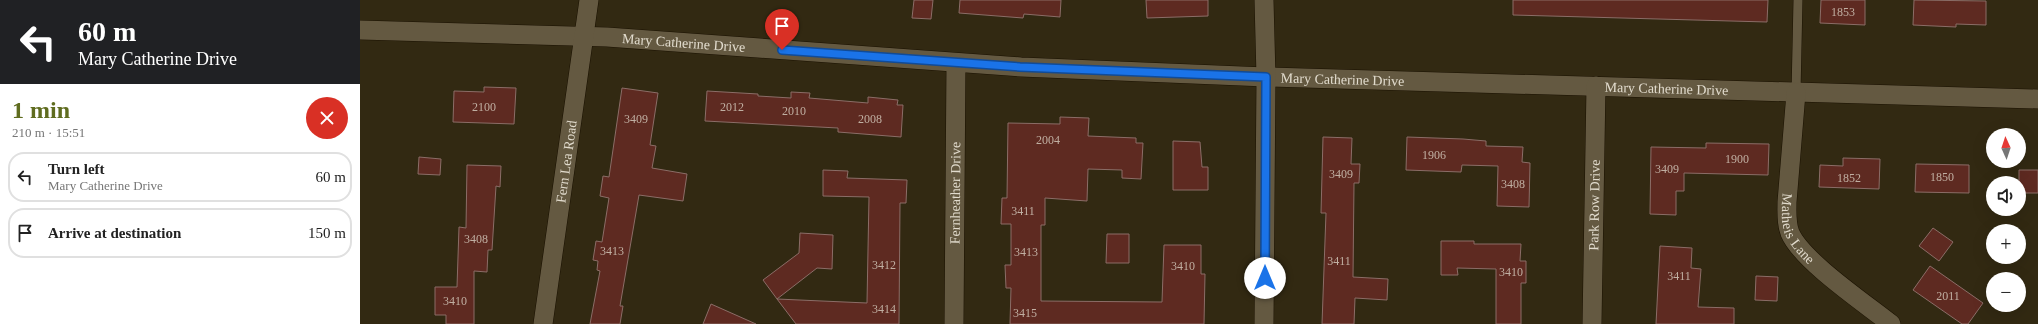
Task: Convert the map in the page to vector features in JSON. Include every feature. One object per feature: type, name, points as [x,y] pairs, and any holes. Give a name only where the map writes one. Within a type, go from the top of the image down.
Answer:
[{"type":"street","name":"Fern Lea Road","points":[[543,324],[589,0]]},
{"type":"street","points":[[1264,0],[1266,77],[1264,324]]},
{"type":"street","name":"Mary Catherine Drive","points":[[360,30],[584,36],[956,62],[1266,77],[2038,99]]},
{"type":"street","name":"Fernheather Drive","points":[[954,324],[956,62]]},
{"type":"street","name":"Park Row Drive","points":[[1592,324],[1596,86]]},
{"type":"street","name":"Matheis Lane","points":[[1796,92],[1786,202],[1787,220],[1790,233],[1800,248],[1812,261],[1891,324]]},
{"type":"lane","points":[[1796,92],[1798,0]]},
{"type":"building","points":[[914,0],[933,0],[931,19],[912,18]]},
{"type":"building","points":[[960,0],[1061,0],[1060,17],[1024,14],[1023,18],[959,13]]},
{"type":"building","points":[[1146,0],[1208,0],[1208,16],[1147,18]]},
{"type":"building","points":[[1513,0],[1768,0],[1767,22],[1513,15]]},
{"type":"building","points":[[1821,0],[1865,0],[1865,25],[1820,23]]},
{"type":"building","points":[[1914,0],[1986,1],[1986,25],[1956,24],[1956,27],[1913,25]]},
{"type":"building","points":[[484,87],[516,88],[514,124],[453,122],[454,91],[484,92]]},
{"type":"building","points":[[622,88],[658,93],[650,145],[656,146],[652,168],[687,174],[683,201],[639,195],[620,306],[623,306],[620,324],[590,324],[600,271],[597,270],[598,261],[593,260],[596,241],[602,242],[609,198],[600,196],[603,176],[609,177]]},
{"type":"building","points":[[707,91],[758,94],[758,96],[791,98],[791,92],[810,93],[809,98],[868,103],[868,97],[898,100],[897,105],[903,105],[901,137],[838,132],[838,128],[705,121]]},
{"type":"building","points":[[1060,117],[1089,118],[1088,136],[1136,138],[1136,143],[1143,143],[1141,179],[1122,178],[1122,170],[1088,169],[1087,201],[1045,198],[1045,225],[1041,225],[1041,301],[1162,302],[1164,245],[1201,245],[1201,274],[1205,274],[1204,324],[1010,324],[1011,288],[1006,288],[1005,265],[1011,265],[1011,224],[1001,224],[1002,198],[1007,198],[1008,123],[1060,124]]},
{"type":"building","points":[[1323,137],[1352,138],[1351,164],[1360,164],[1359,183],[1354,183],[1353,277],[1388,279],[1387,300],[1355,298],[1354,324],[1322,324],[1326,213],[1321,213]]},
{"type":"building","points":[[1407,137],[1463,139],[1486,141],[1486,146],[1523,147],[1522,162],[1530,163],[1529,207],[1497,206],[1498,166],[1462,165],[1461,172],[1406,170]]},
{"type":"building","points":[[1173,141],[1200,142],[1202,167],[1208,167],[1208,190],[1173,190]]},
{"type":"building","points":[[1706,143],[1769,144],[1768,175],[1684,173],[1684,191],[1676,191],[1676,215],[1650,214],[1651,147],[1706,148]]},
{"type":"building","points":[[419,157],[441,159],[440,175],[418,174]]},
{"type":"building","points":[[1843,158],[1880,159],[1879,189],[1819,187],[1820,165],[1843,166]]},
{"type":"building","points":[[1916,164],[1969,165],[1969,193],[1915,192]]},
{"type":"building","points":[[467,165],[501,166],[500,187],[496,186],[492,250],[488,250],[487,272],[474,271],[474,324],[446,324],[446,315],[435,315],[435,287],[457,287],[459,227],[466,228]]},
{"type":"building","points":[[823,170],[848,171],[847,178],[907,180],[906,203],[900,203],[899,324],[796,324],[777,299],[867,303],[869,197],[823,196]]},
{"type":"building","points":[[2019,170],[2038,170],[2038,193],[2026,193],[2026,176],[2019,176]]},
{"type":"building","points":[[1933,228],[1953,242],[1939,261],[1919,246]]},
{"type":"building","points":[[800,233],[833,235],[832,269],[817,268],[777,299],[763,280],[799,253]]},
{"type":"building","points":[[1107,234],[1129,234],[1129,263],[1106,263]]},
{"type":"building","points":[[1441,241],[1474,241],[1474,244],[1521,244],[1520,261],[1526,261],[1526,283],[1521,283],[1521,324],[1496,324],[1496,269],[1457,268],[1458,275],[1441,275]]},
{"type":"building","points":[[1660,246],[1692,248],[1691,268],[1701,269],[1698,307],[1734,308],[1734,324],[1656,324]]},
{"type":"building","points":[[1930,266],[1983,303],[1968,324],[1962,324],[1913,290]]},
{"type":"building","points":[[1756,276],[1778,277],[1777,301],[1755,300]]},
{"type":"building","points":[[711,304],[756,324],[703,324]]},
{"type":"route","points":[[782,50],[1020,67],[1266,77],[1265,278]]}]
